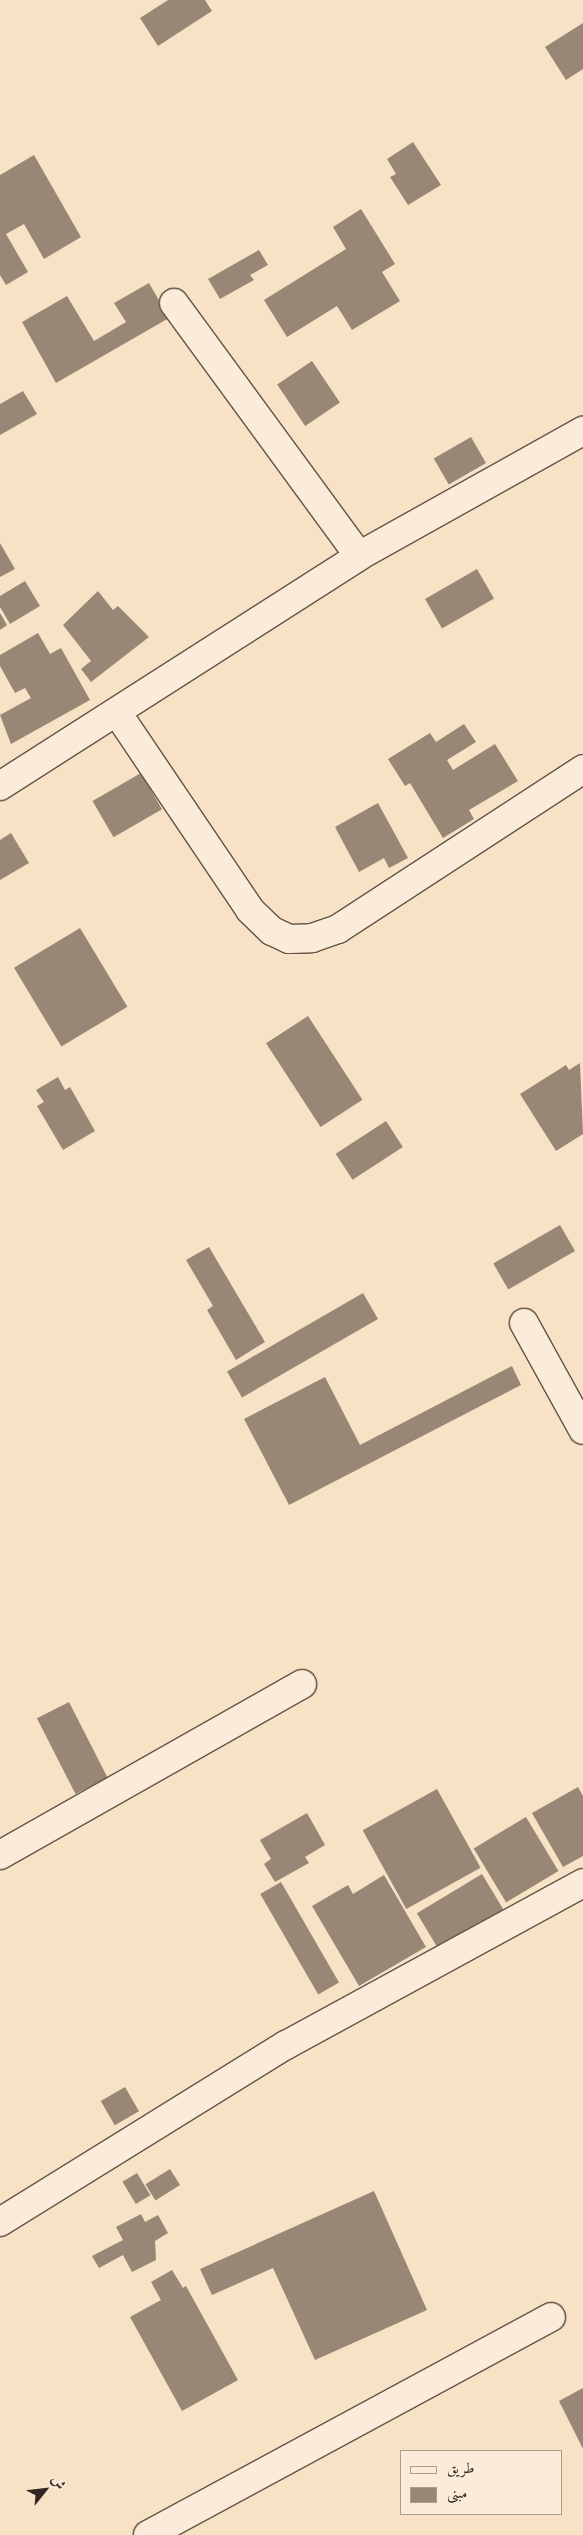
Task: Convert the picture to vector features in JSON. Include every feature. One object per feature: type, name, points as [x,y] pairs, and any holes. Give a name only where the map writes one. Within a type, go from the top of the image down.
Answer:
[{"type":"street","points":[[174,303],[359,556]]},
{"type":"street","points":[[0,786],[118,714],[359,556],[583,431]]},
{"type":"street","points":[[118,714],[250,910],[272,931],[289,939],[312,938],[338,929],[583,769]]},
{"type":"street","points":[[524,1322],[583,1430]]},
{"type":"street","points":[[0,1855],[302,1684]]},
{"type":"street","points":[[0,2222],[286,2046],[583,1883]]},
{"type":"street","points":[[148,2535],[551,2317]]},
{"type":"building","points":[[168,0],[205,0],[212,11],[158,46],[140,18]]},
{"type":"building","points":[[583,23],[583,69],[566,80],[545,47]]},
{"type":"building","points":[[413,142],[441,185],[408,205],[390,177],[396,174],[387,159]]},
{"type":"building","points":[[34,155],[81,237],[44,259],[24,224],[6,234],[28,272],[6,285],[0,275],[0,175]]},
{"type":"building","points":[[361,209],[395,264],[382,272],[400,301],[352,330],[337,306],[287,337],[264,300],[346,249],[333,227]]},
{"type":"building","points":[[259,250],[268,265],[250,275],[254,280],[220,299],[208,279]]},
{"type":"building","points":[[149,283],[169,318],[56,383],[22,322],[67,296],[94,341],[126,322],[114,303]]},
{"type":"building","points":[[312,361],[340,402],[305,426],[277,384]]},
{"type":"building","points":[[23,391],[37,414],[0,435],[0,404]]},
{"type":"building","points":[[471,437],[486,463],[449,484],[434,459]]},
{"type":"building","points":[[0,543],[15,569],[0,577]]},
{"type":"building","points":[[477,569],[494,598],[442,628],[425,599]]},
{"type":"building","points":[[25,581],[40,606],[10,624],[0,607],[0,596]]},
{"type":"building","points":[[98,591],[113,610],[118,606],[149,637],[91,682],[81,669],[91,661],[63,625]]},
{"type":"building","points":[[0,613],[7,625],[0,630]]},
{"type":"building","points":[[38,633],[50,654],[61,648],[90,700],[11,744],[0,715],[31,698],[25,688],[15,693],[0,666],[0,655]]},
{"type":"building","points":[[464,724],[476,742],[447,760],[453,770],[495,744],[518,781],[469,810],[474,819],[443,838],[410,783],[405,786],[388,759],[430,733],[436,742]]},
{"type":"building","points":[[141,773],[162,809],[114,837],[93,801]]},
{"type":"building","points":[[378,803],[408,858],[389,868],[384,858],[359,872],[335,827]]},
{"type":"building","points":[[11,833],[29,863],[0,880],[0,840]]},
{"type":"building","points":[[80,928],[127,1007],[61,1047],[14,968]]},
{"type":"building","points":[[308,1016],[362,1100],[321,1127],[266,1043]]},
{"type":"building","points":[[580,1063],[583,1134],[556,1151],[520,1094],[566,1065],[569,1070]]},
{"type":"building","points":[[58,1077],[65,1090],[70,1087],[95,1131],[63,1150],[37,1106],[44,1102],[36,1090]]},
{"type":"building","points":[[386,1121],[403,1147],[353,1180],[336,1154]]},
{"type":"building","points":[[560,1225],[575,1251],[508,1289],[493,1264]]},
{"type":"building","points":[[209,1247],[265,1342],[236,1360],[207,1310],[213,1306],[186,1260]]},
{"type":"building","points":[[363,1293],[378,1319],[242,1397],[227,1372]]},
{"type":"building","points":[[512,1366],[521,1385],[289,1505],[244,1419],[325,1377],[360,1445]]},
{"type":"building","points":[[69,1702],[108,1778],[76,1794],[37,1718]]},
{"type":"building","points":[[578,1787],[583,1796],[583,1856],[563,1867],[532,1813]]},
{"type":"building","points":[[437,1789],[481,1868],[406,1909],[363,1830]]},
{"type":"building","points":[[307,1813],[325,1845],[305,1857],[309,1863],[275,1882],[264,1864],[271,1859],[260,1840]]},
{"type":"building","points":[[526,1817],[558,1871],[506,1902],[474,1848]]},
{"type":"building","points":[[482,1874],[505,1913],[440,1952],[417,1913]]},
{"type":"building","points":[[384,1875],[426,1947],[359,1986],[312,1906],[348,1885],[353,1894]]},
{"type":"building","points":[[281,1882],[339,1982],[318,1994],[260,1894]]},
{"type":"building","points":[[125,2087],[139,2111],[115,2125],[101,2101]]},
{"type":"building","points":[[170,2169],[180,2185],[155,2200],[145,2184]]},
{"type":"building","points":[[137,2173],[150,2195],[136,2204],[122,2182]]},
{"type":"building","points":[[374,2191],[427,2310],[315,2360],[273,2268],[212,2295],[200,2269]]},
{"type":"building","points":[[141,2214],[145,2222],[158,2215],[168,2233],[155,2241],[156,2260],[132,2272],[123,2255],[99,2268],[92,2256],[123,2240],[116,2227]]},
{"type":"building","points":[[172,2270],[183,2288],[186,2286],[238,2380],[182,2411],[130,2317],[161,2300],[151,2282]]},
{"type":"building","points":[[583,2388],[583,2449],[559,2401]]}]
